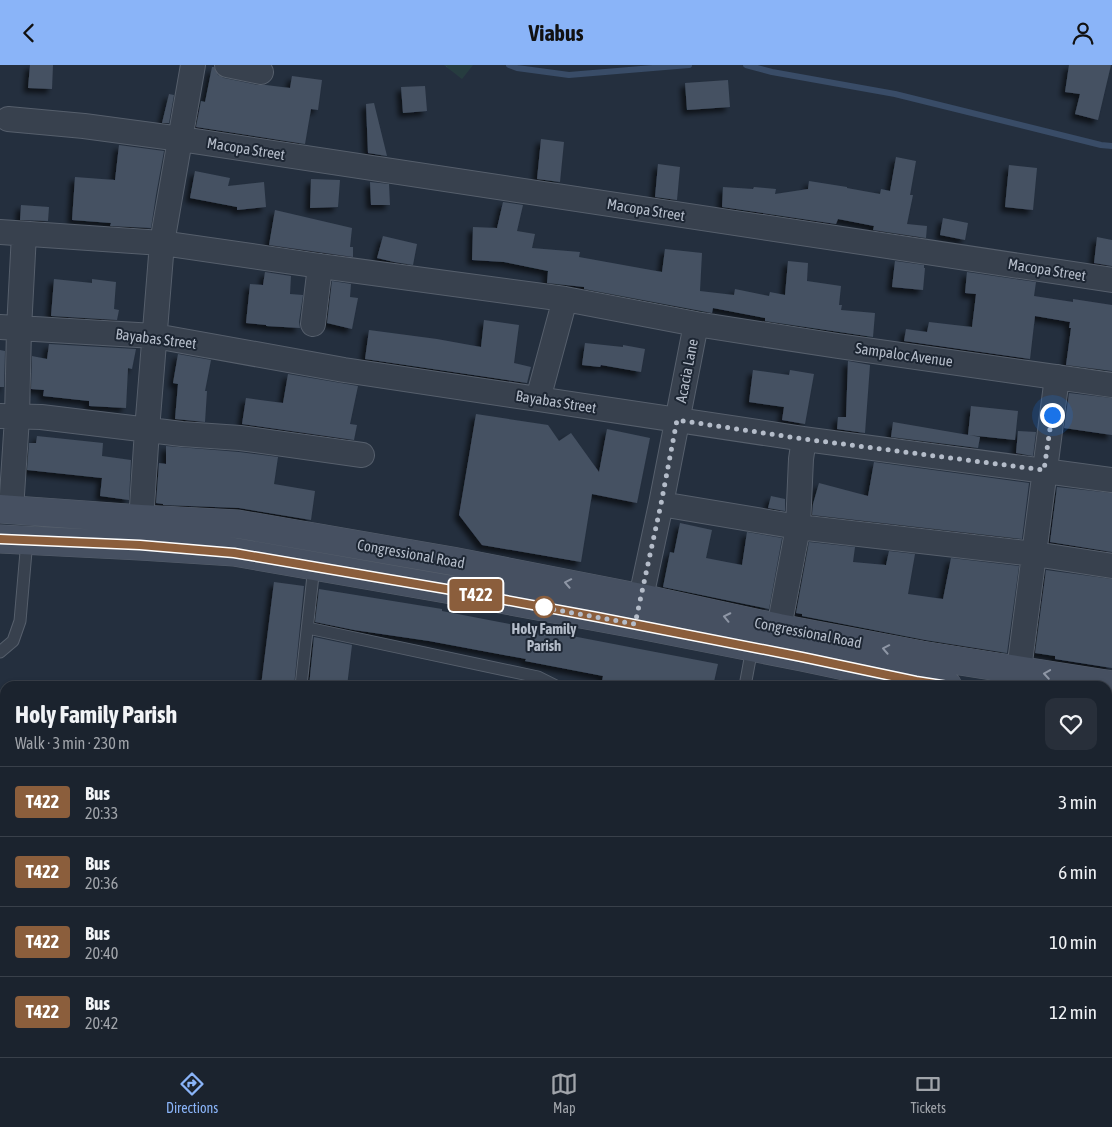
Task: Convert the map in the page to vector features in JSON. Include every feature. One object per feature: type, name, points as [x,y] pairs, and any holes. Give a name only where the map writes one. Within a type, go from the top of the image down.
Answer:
[{"type":"main road","name":"Congressional Road","points":[[5,509],[141,532],[234,553],[446,589],[635,624],[916,681]]},
{"type":"main road","name":"Congressional Road","points":[[0,539],[27,540],[238,524],[452,561],[641,598],[779,628],[922,655],[1087,681]]},
{"type":"street","points":[[141,532],[162,243],[193,65]]},
{"type":"street","points":[[227,65],[261,72]]},
{"type":"street","name":"Macopa Street","points":[[8,119],[84,126],[181,139],[1112,280]]},
{"type":"street","name":"Sampaloc Avenue","points":[[0,232],[162,243],[565,299],[696,324],[1112,385]]},
{"type":"street","points":[[5,509],[9,417],[9,328],[24,234]]},
{"type":"street","points":[[313,324],[320,266]]},
{"type":"street","points":[[538,399],[565,299]]},
{"type":"street","name":"Acacia Lane","points":[[635,624],[661,504],[696,324]]},
{"type":"street","name":"Bayabas Street","points":[[9,328],[155,335],[344,370],[804,439],[1112,480]]},
{"type":"street","points":[[1019,670],[1057,377]]},
{"type":"street","points":[[9,417],[41,417],[240,438],[362,455]]},
{"type":"street","points":[[779,628],[798,527],[801,459],[804,439]]},
{"type":"street","points":[[661,504],[798,527],[1112,566]]},
{"type":"lane","points":[[0,651],[13,641],[20,621],[27,540]]},
{"type":"lane","points":[[302,681],[314,566]]},
{"type":"lane","points":[[308,628],[538,677],[546,681]]},
{"type":"lane","points":[[746,681],[752,648]]},
{"type":"green space","points":[[444,65],[473,65],[462,79]]},
{"type":"building","points":[[30,65],[53,65],[52,89],[28,88]]},
{"type":"building","points":[[1069,65],[1111,65],[1098,120],[1075,114],[1080,94],[1065,92]]},
{"type":"building","points":[[212,67],[214,67],[218,75],[224,78],[258,85],[290,88],[292,76],[322,80],[318,110],[311,109],[305,144],[196,127],[201,101],[205,102]]},
{"type":"building","points":[[728,80],[730,107],[687,110],[685,83]]},
{"type":"building","points":[[425,86],[427,111],[403,113],[401,87]]},
{"type":"building","points":[[169,94],[174,95],[169,123],[162,123]]},
{"type":"building","points":[[374,103],[387,156],[368,153],[366,104]]},
{"type":"building","points":[[541,139],[564,142],[560,182],[537,179]]},
{"type":"building","points":[[119,145],[164,151],[151,228],[110,226],[111,223],[72,220],[75,177],[115,180]]},
{"type":"building","points":[[896,157],[916,161],[910,195],[913,195],[907,224],[927,226],[926,238],[873,230],[874,226],[838,219],[836,224],[722,207],[723,187],[776,189],[775,194],[808,189],[809,181],[880,194],[881,189],[890,191]]},
{"type":"building","points":[[658,164],[680,167],[677,200],[655,197]]},
{"type":"building","points":[[1009,165],[1037,168],[1033,210],[1005,207]]},
{"type":"building","points":[[195,171],[230,178],[228,186],[264,182],[266,207],[237,210],[237,207],[190,198]]},
{"type":"building","points":[[311,179],[340,180],[338,207],[310,208]]},
{"type":"building","points":[[370,182],[389,184],[390,205],[371,205]]},
{"type":"building","points":[[503,202],[523,205],[517,231],[535,234],[532,248],[580,252],[579,257],[662,272],[665,249],[702,253],[700,291],[734,295],[735,289],[769,296],[770,292],[785,295],[788,261],[808,263],[807,281],[841,286],[839,305],[842,305],[841,310],[875,313],[873,337],[765,321],[765,318],[713,308],[712,313],[584,289],[584,287],[547,283],[548,271],[504,262],[472,260],[473,227],[497,228]]},
{"type":"building","points":[[21,205],[49,207],[48,221],[20,220]]},
{"type":"building","points":[[275,210],[352,228],[350,247],[353,247],[353,257],[269,245]]},
{"type":"building","points":[[943,218],[968,223],[965,240],[940,235]]},
{"type":"building","points":[[383,236],[417,244],[413,265],[377,258]]},
{"type":"building","points":[[1097,237],[1112,240],[1112,266],[1094,263]]},
{"type":"building","points":[[895,261],[924,265],[923,290],[892,287]]},
{"type":"building","points":[[265,272],[291,276],[290,294],[303,295],[299,322],[300,328],[246,323],[250,284],[263,285]]},
{"type":"building","points":[[967,272],[1036,282],[1034,296],[1112,305],[1112,371],[1066,365],[1071,328],[1069,328],[1070,322],[1035,316],[1030,359],[904,341],[906,329],[927,332],[929,322],[972,327],[976,294],[965,293]]},
{"type":"building","points":[[54,279],[92,283],[92,279],[116,282],[114,309],[119,310],[117,320],[51,316]]},
{"type":"building","points":[[332,281],[351,284],[350,297],[358,298],[352,329],[327,323]]},
{"type":"building","points":[[484,320],[519,325],[514,363],[531,367],[527,383],[365,359],[369,330],[481,347]]},
{"type":"building","points":[[585,343],[623,347],[623,345],[645,349],[641,372],[601,365],[600,367],[582,365]]},
{"type":"building","points":[[49,344],[136,349],[132,369],[128,368],[126,408],[89,406],[89,401],[43,396],[44,390],[31,389],[32,356],[47,359]]},
{"type":"building","points":[[0,350],[5,351],[4,387],[0,387]]},
{"type":"building","points":[[178,354],[211,360],[205,391],[207,391],[205,422],[175,419],[178,384],[173,383]]},
{"type":"building","points":[[848,361],[870,365],[865,433],[837,429],[838,417],[846,417]]},
{"type":"building","points":[[753,370],[789,375],[790,370],[814,374],[805,424],[782,420],[784,407],[749,402]]},
{"type":"building","points":[[288,374],[358,386],[350,424],[357,425],[354,440],[242,424],[246,398],[283,403]]},
{"type":"building","points":[[1069,393],[1112,398],[1112,435],[1064,428]]},
{"type":"building","points":[[971,406],[1018,411],[1015,440],[968,435]]},
{"type":"building","points":[[476,414],[548,425],[559,441],[571,433],[599,472],[607,429],[650,438],[637,503],[592,494],[581,562],[482,545],[459,515]]},
{"type":"building","points":[[893,422],[980,437],[978,448],[891,437]]},
{"type":"building","points":[[1018,431],[1036,432],[1033,456],[1016,453]]},
{"type":"building","points":[[37,436],[103,443],[102,456],[131,460],[129,500],[100,496],[102,478],[27,470],[29,443],[36,443]]},
{"type":"building","points":[[166,446],[278,457],[274,484],[315,491],[311,520],[239,508],[163,505],[156,503],[159,463],[166,464]]},
{"type":"building","points":[[874,462],[1029,483],[1022,539],[812,515],[819,483],[868,496]]},
{"type":"building","points":[[1057,487],[1112,493],[1112,552],[1050,542]]},
{"type":"building","points":[[771,496],[785,499],[785,511],[768,508]]},
{"type":"building","points":[[680,523],[712,530],[706,558],[742,565],[747,532],[782,538],[769,609],[663,587],[670,552],[674,553]]},
{"type":"building","points":[[809,542],[855,547],[853,562],[886,565],[889,551],[915,554],[908,594],[943,599],[951,558],[1019,566],[1007,653],[925,640],[802,616],[802,614],[796,613]]},
{"type":"building","points":[[1046,570],[1112,579],[1112,668],[1055,659],[1055,656],[1035,653]]},
{"type":"building","points":[[274,582],[304,586],[294,681],[262,681]]},
{"type":"building","points":[[319,589],[442,609],[442,611],[718,664],[714,681],[602,681],[603,676],[525,661],[526,659],[315,622]]},
{"type":"building","points":[[314,637],[352,645],[348,681],[310,681]]},
{"type":"waterway","points":[[509,65],[517,68],[569,75],[689,65]]},
{"type":"waterway","points":[[746,65],[772,72],[895,94],[1101,145],[1112,146]]},
{"type":"bus line","name":"T422","points":[[0,539],[140,545],[234,553],[597,617],[916,681]]},
{"type":"place","name":"Holy Family Parish","points":[[544,607]]},
{"type":"route","points":[[544,607],[540,607],[635,624],[677,420],[804,439],[1044,470],[1052,415]]}]
